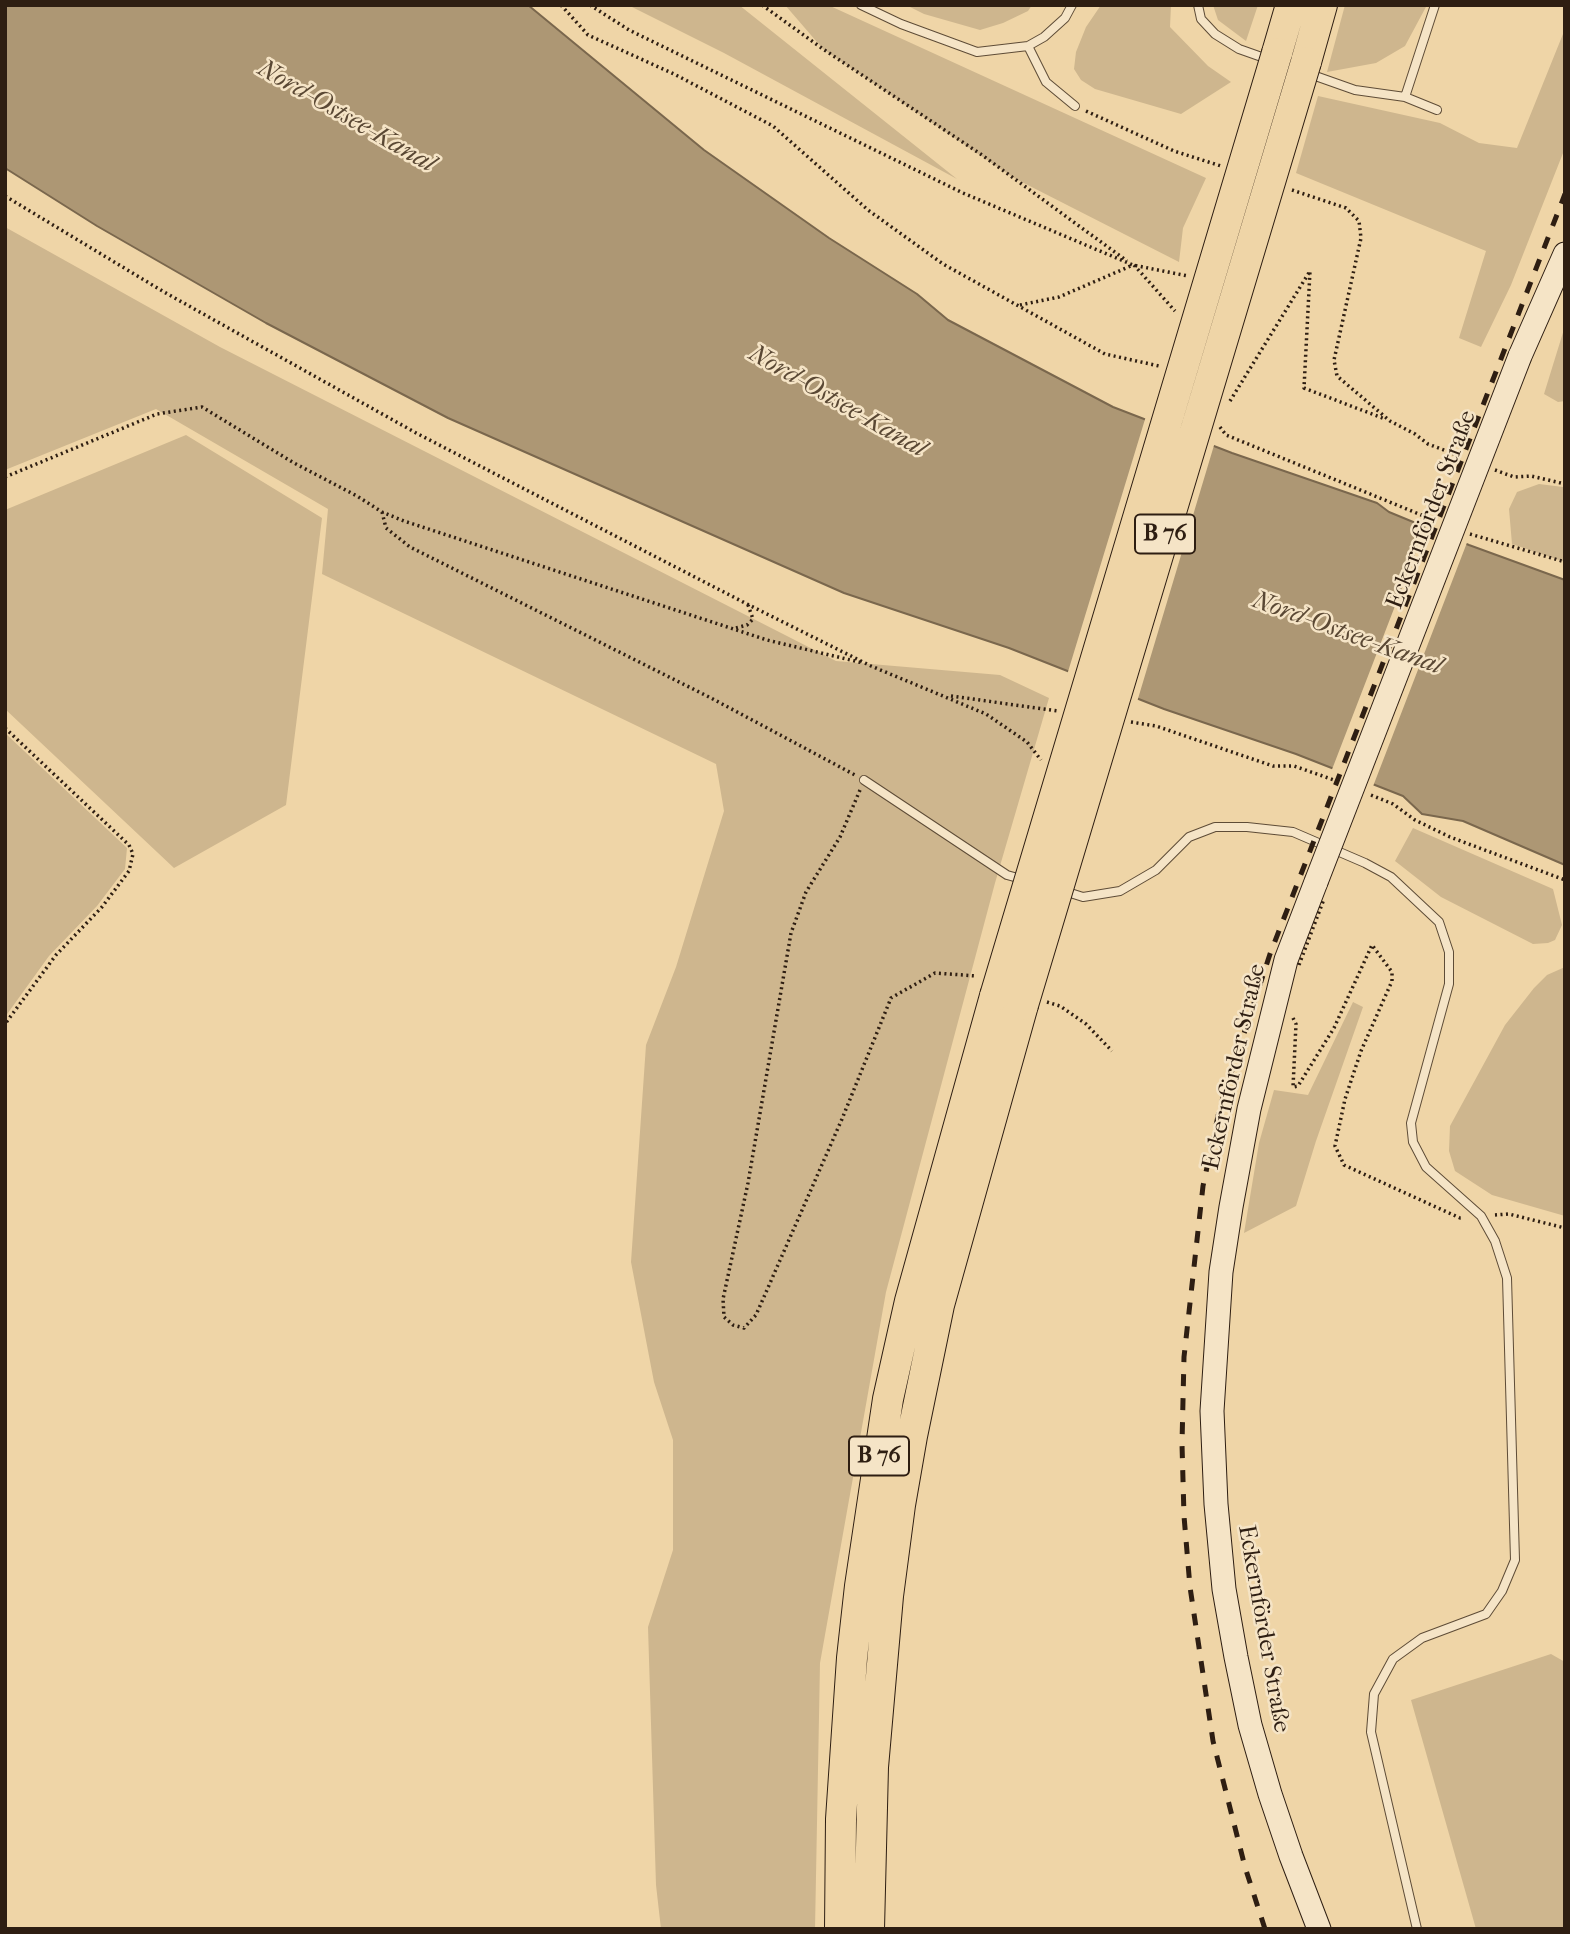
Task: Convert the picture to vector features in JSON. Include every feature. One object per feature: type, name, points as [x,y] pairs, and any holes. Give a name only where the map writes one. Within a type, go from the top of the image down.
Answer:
[{"type":"highway","name":"B 76","points":[[840,1929],[842,1807],[852,1658],[860,1586],[888,1399],[910,1300],[986,986],[1291,5]]},
{"type":"highway","name":"B 76","points":[[869,1929],[873,1767],[888,1596],[910,1448],[939,1305],[1322,5]]},
{"type":"street","name":"Eckernförder Straße","points":[[1319,1929],[1290,1856],[1250,1725],[1224,1589],[1216,1504],[1212,1411],[1215,1338],[1231,1207],[1273,1003],[1286,960],[1520,356],[1565,254]]},
{"type":"lane","points":[[861,5],[901,24],[977,52],[1028,46],[1045,37],[1065,18],[1072,5]]},
{"type":"lane","points":[[1198,5],[1201,19],[1214,34],[1239,49],[1355,90],[1405,97],[1437,110]]},
{"type":"lane","points":[[1405,97],[1434,5]]},
{"type":"lane","points":[[1028,46],[1046,82],[1075,106]]},
{"type":"lane","points":[[864,780],[1007,874],[1083,897],[1120,891],[1156,870],[1189,837],[1215,827],[1247,827],[1293,832],[1365,863],[1391,877],[1439,922],[1449,952],[1449,984],[1411,1123],[1413,1142],[1426,1167],[1481,1216],[1495,1241],[1507,1278],[1515,1560],[1502,1591],[1486,1614],[1422,1638],[1393,1659],[1374,1694],[1371,1732],[1417,1929]]},
{"type":"path","points":[[561,5],[589,35],[674,74],[773,126],[879,218],[943,264],[1105,354],[1159,366],[1169,365]]},
{"type":"path","points":[[590,5],[629,30],[963,193],[1133,265],[1200,278]]},
{"type":"path","points":[[762,5],[982,155],[1133,265]]},
{"type":"path","points":[[5,196],[164,292],[418,434],[871,666],[986,714],[1027,742],[1047,767]]},
{"type":"path","points":[[1018,305],[1059,297],[1133,265]]},
{"type":"path","points":[[1224,412],[1310,271],[1304,388],[1390,421],[1415,434],[1427,444],[1465,458]]},
{"type":"path","points":[[1337,376],[1390,421]]},
{"type":"path","points":[[5,477],[157,414],[202,407],[294,463],[382,512],[404,521],[766,640],[871,666]]},
{"type":"path","points":[[1216,424],[1226,435],[1396,505]]},
{"type":"path","points":[[1489,468],[1514,477],[1531,476],[1565,484]]},
{"type":"path","points":[[382,512],[386,528],[410,547],[711,698],[864,780],[840,837],[806,892],[791,933],[748,1183],[723,1299],[724,1317],[733,1325],[744,1328],[756,1315],[842,1119],[891,998],[935,973],[986,986]]},
{"type":"path","points":[[1512,544],[1564,561]]},
{"type":"path","points":[[734,629],[747,625],[752,619],[752,612],[747,604]]},
{"type":"path","points":[[942,695],[1066,712]]},
{"type":"path","points":[[1131,722],[1156,726],[1273,766],[1294,766],[1344,784]]},
{"type":"path","points":[[5,728],[129,845],[133,854],[130,870],[102,907],[56,955],[5,1024]]},
{"type":"path","points":[[1369,794],[1394,804],[1415,820],[1450,837],[1565,880]]},
{"type":"path","points":[[1273,1003],[1285,1007],[1296,1024],[1293,1087],[1298,1086],[1334,1028],[1372,945]]},
{"type":"path","points":[[1030,1001],[1060,1006],[1086,1024],[1112,1051]]},
{"type":"shaded area","points":[[628,5],[739,5],[957,179],[724,53]]},
{"type":"shaded area","points":[[785,5],[828,5],[1206,178],[1183,228],[1179,262],[1014,178],[823,49]]},
{"type":"shaded area","points":[[906,5],[1032,5],[1028,11],[980,30],[924,14]]},
{"type":"shaded area","points":[[1101,5],[1171,5],[1170,27],[1208,66],[1231,82],[1181,114],[1095,89],[1081,80],[1074,69],[1076,52],[1086,27]]},
{"type":"shaded area","points":[[1213,5],[1258,5],[1246,41],[1218,20]]},
{"type":"shaded area","points":[[1345,5],[1427,5],[1405,46],[1376,63],[1327,72]]},
{"type":"shaded area","points":[[1565,29],[1565,148],[1511,285],[1481,347],[1459,338],[1486,251],[1296,173],[1318,96],[1440,123],[1479,143],[1517,148]]},
{"type":"shaded area","points":[[5,227],[220,347],[836,661],[1000,675],[1049,698],[995,883],[886,1292],[820,1663],[815,1929],[661,1929],[656,1885],[648,1627],[673,1550],[673,1440],[654,1382],[631,1262],[646,1045],[676,967],[724,811],[716,764],[322,574],[328,509],[156,409],[5,470]]},
{"type":"shaded area","points":[[1565,326],[1565,401],[1558,402],[1544,394]]},
{"type":"shaded area","points":[[186,435],[322,518],[286,805],[174,868],[5,709],[5,510]]},
{"type":"shaded area","points":[[1539,484],[1563,487],[1565,484],[1565,562],[1512,544],[1509,509],[1517,492]]},
{"type":"shaded area","points":[[5,733],[127,848],[125,869],[97,906],[49,956],[5,1017]]},
{"type":"shaded area","points":[[1413,828],[1553,889],[1562,925],[1555,940],[1533,944],[1441,897],[1395,861]]},
{"type":"shaded area","points":[[1565,967],[1565,1216],[1492,1195],[1455,1171],[1449,1151],[1450,1126],[1505,1025],[1547,975]]},
{"type":"shaded area","points":[[1353,1002],[1363,1007],[1296,1206],[1244,1233],[1259,1143],[1274,1090],[1308,1095]]},
{"type":"shaded area","points":[[1551,1654],[1565,1662],[1565,1929],[1476,1929],[1411,1700]]},
{"type":"water","name":"Nord-Ostsee-Kanal","points":[[5,5],[528,5],[704,150],[829,238],[917,294],[948,320],[1113,407],[1232,453],[1377,503],[1389,512],[1469,545],[1565,580],[1565,865],[1463,821],[1422,814],[1403,796],[1296,754],[1164,709],[1009,648],[844,593],[448,418],[266,323],[97,226],[5,168]]},
{"type":"pier","points":[[1146,416],[1215,442],[1137,702],[1067,675]]},
{"type":"pier","points":[[1427,523],[1468,540],[1372,789],[1331,772]]},
{"type":"railway","points":[[1265,1929],[1245,1867],[1213,1741],[1190,1587],[1184,1516],[1184,1357],[1203,1186],[1220,1107],[1270,954],[1565,194]]}]
